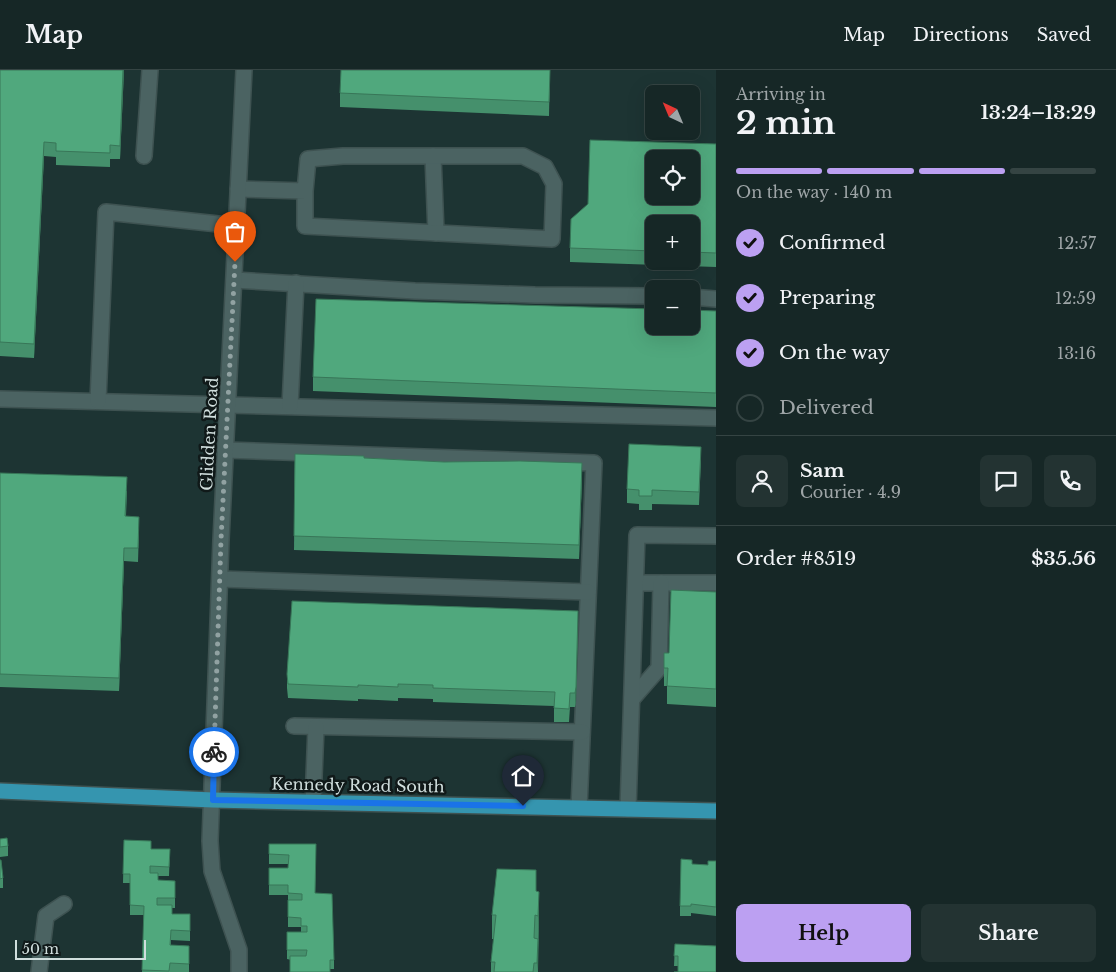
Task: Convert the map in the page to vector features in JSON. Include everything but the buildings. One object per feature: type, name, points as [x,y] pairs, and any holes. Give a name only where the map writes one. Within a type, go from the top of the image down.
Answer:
[{"type":"main road","name":"Kennedy Road South","points":[[0,791],[213,800],[716,811]]},
{"type":"street","points":[[144,156],[150,70]]},
{"type":"street","name":"Glidden Road","points":[[239,972],[239,950],[212,872],[210,840],[220,579],[244,70]]},
{"type":"street","points":[[343,156],[433,156],[523,156],[545,167],[554,184],[552,239],[305,226],[305,191],[308,159],[343,156]]},
{"type":"street","points":[[433,156],[436,233]]},
{"type":"street","points":[[238,189],[305,191]]},
{"type":"street","points":[[98,401],[106,212],[236,226]]},
{"type":"street","points":[[234,280],[535,295],[645,296]]},
{"type":"street","points":[[290,406],[296,283]]},
{"type":"street","points":[[700,297],[716,298]]},
{"type":"street","points":[[0,399],[716,418]]},
{"type":"street","points":[[226,450],[594,463],[579,808]]},
{"type":"street","points":[[628,809],[638,535],[716,536]]},
{"type":"street","points":[[220,579],[588,592]]},
{"type":"street","points":[[636,583],[716,583]]},
{"type":"street","points":[[632,699],[659,668],[661,583]]},
{"type":"street","points":[[294,726],[582,732]]},
{"type":"street","points":[[313,802],[316,727]]},
{"type":"street","points":[[39,972],[46,916],[64,904]]},
{"type":"way so far","points":[[214,752],[221,540],[235,262]]},
{"type":"route","points":[[214,752],[213,800],[523,806]]}]
